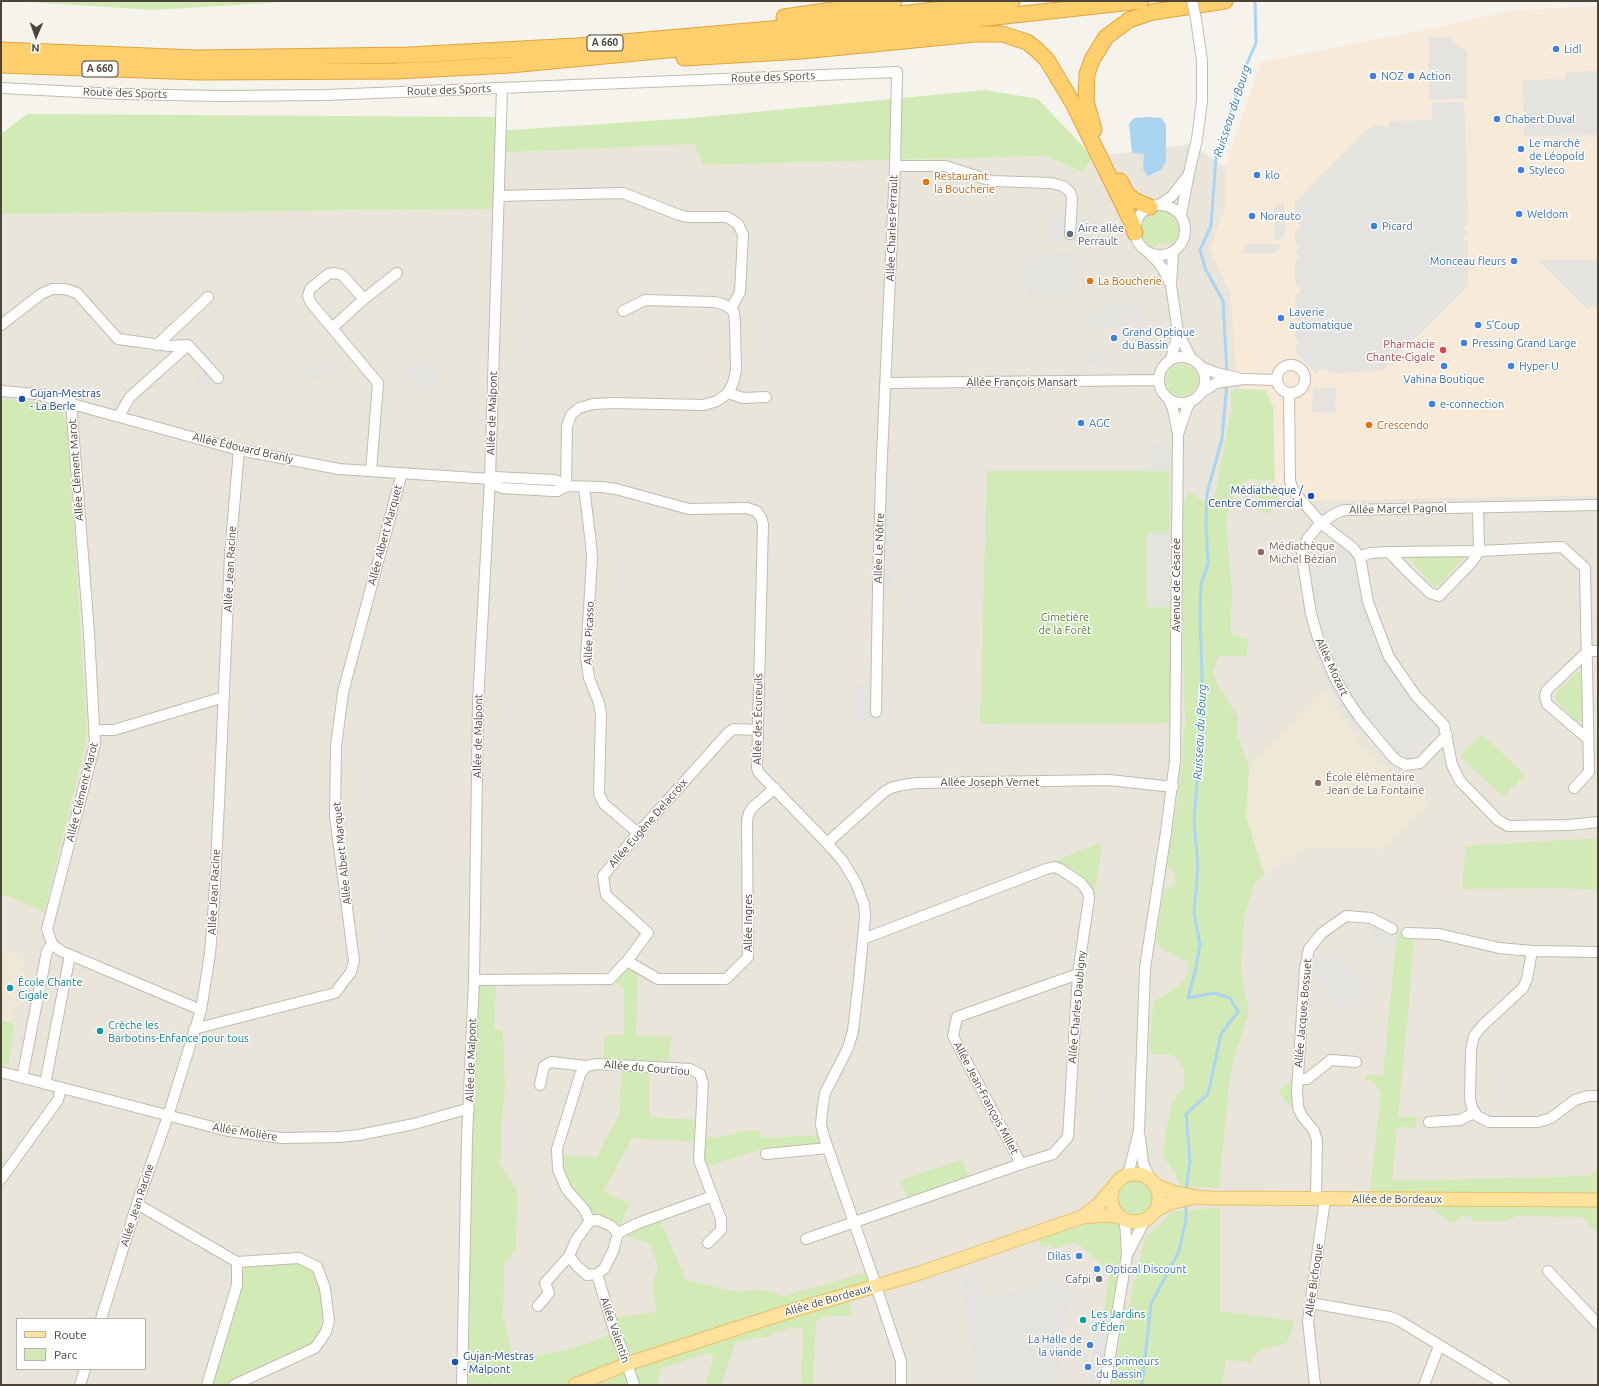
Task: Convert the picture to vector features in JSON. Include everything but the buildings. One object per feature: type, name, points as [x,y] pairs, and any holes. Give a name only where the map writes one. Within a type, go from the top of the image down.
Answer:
[{"type":"highway","points":[[409,54],[728,25],[894,1]]},
{"type":"highway","name":"A 660","points":[[1,50],[196,58],[409,54],[577,46],[763,30],[1012,1]]},
{"type":"highway","name":"A 660","points":[[1,65],[199,72],[397,71],[510,65],[870,30],[1141,1]]},
{"type":"highway","points":[[1154,206],[1134,200],[1127,194],[1092,126],[1086,101],[1087,74],[1092,60],[1106,37],[1129,20],[1153,12],[1225,1]]},
{"type":"highway","points":[[510,65],[647,60],[802,51],[975,34],[1002,34],[1027,42],[1037,50],[1055,73],[1087,132],[1131,221],[1135,233]]},
{"type":"main road","points":[[1136,1174],[1152,1182],[1159,1197],[1156,1210],[1150,1218],[1138,1222],[1122,1219],[1111,1205],[1110,1198],[1111,1190],[1118,1181],[1128,1175],[1136,1174]]},
{"type":"main road","name":"Allée de Bordeaux","points":[[1152,1182],[1178,1198],[1598,1200]]},
{"type":"main road","name":"Allée de Bordeaux","points":[[1082,1218],[1098,1205],[1111,1190]]},
{"type":"main road","points":[[1156,1210],[1178,1198]]},
{"type":"main road","name":"Allée de Bordeaux","points":[[575,1385],[627,1364],[781,1314],[961,1260],[1082,1218],[1109,1215],[1122,1219]]},
{"type":"street","points":[[1181,215],[1197,138],[1202,101],[1202,61],[1192,1]]},
{"type":"street","name":"Route des Sports","points":[[1,88],[118,94],[221,96],[326,95],[897,72]]},
{"type":"street","name":"Allée Charles Perrault","points":[[886,383],[895,166],[897,72]]},
{"type":"street","name":"Allée de Malpont","points":[[462,1385],[474,980],[478,703],[490,479],[502,88]]},
{"type":"street","points":[[895,166],[945,166],[992,181],[1051,183],[1062,186],[1070,192],[1072,198],[1070,234]]},
{"type":"street","points":[[1171,285],[1157,261],[1142,248],[1137,241],[1135,225],[1138,217],[1143,211],[1172,196],[1189,173]]},
{"type":"street","points":[[499,196],[622,193],[679,215],[727,217],[738,224],[743,235],[740,292],[731,309]]},
{"type":"street","points":[[1149,253],[1165,255],[1173,252],[1180,247],[1186,232],[1185,223],[1181,215],[1175,209],[1167,206],[1154,206]]},
{"type":"street","points":[[1173,252],[1171,285],[1178,332],[1191,358],[1216,378],[1277,380]]},
{"type":"street","points":[[364,299],[342,275],[335,273],[328,274],[310,289],[308,296],[311,303],[378,384],[371,471]]},
{"type":"street","points":[[332,328],[364,299],[397,273]]},
{"type":"street","points":[[1,325],[41,294],[52,289],[65,289],[77,293],[118,339],[169,346],[188,345]]},
{"type":"street","points":[[157,344],[208,297]]},
{"type":"street","points":[[566,486],[568,426],[571,415],[579,408],[592,404],[614,403],[704,405],[717,401],[728,393],[733,383],[736,370],[736,324],[734,313],[731,309],[723,304],[714,302],[645,300],[623,311]]},
{"type":"street","points":[[1171,359],[1178,332]]},
{"type":"street","points":[[188,345],[218,378]]},
{"type":"street","points":[[119,416],[130,397],[188,345]]},
{"type":"street","points":[[1191,358],[1177,357],[1171,359],[1162,368],[1159,380],[1160,387],[1168,398],[1181,403],[1191,401],[1216,378]]},
{"type":"street","points":[[1285,366],[1294,366],[1302,370],[1305,379],[1304,384],[1298,391],[1289,393],[1282,390],[1277,384],[1277,380],[1279,372],[1285,366]]},
{"type":"street","points":[[1202,367],[1206,380],[1202,392]]},
{"type":"street","name":"Allée François Mansart","points":[[886,383],[1159,380]]},
{"type":"street","name":"Allée Le Nôtre","points":[[876,712],[878,588],[886,383]]},
{"type":"street","name":"Allée Édouard Branly","points":[[1,391],[36,394],[71,402],[239,450],[339,469],[490,479]]},
{"type":"street","points":[[728,393],[743,398],[766,397]]},
{"type":"street","points":[[1289,393],[1290,481],[1295,492],[1322,524],[1353,548],[1360,557],[1368,602],[1389,657],[1416,696],[1442,721],[1446,730],[1452,765],[1456,776],[1464,787],[1503,824],[1508,826],[1523,827],[1598,822]]},
{"type":"street","name":"Avenue de Césarée","points":[[1139,1131],[1146,968],[1172,787],[1176,737],[1176,537],[1178,434],[1173,409],[1168,398]]},
{"type":"street","name":"Avenue de Césarée","points":[[1178,434],[1191,401]]},
{"type":"street","name":"Allée Clément Marot","points":[[52,944],[47,929],[95,744],[71,402]]},
{"type":"street","name":"Allée Jean Racine","points":[[101,1318],[137,1204],[168,1116],[201,1010],[211,948],[230,554],[239,450]]},
{"type":"street","name":"Allée Albert Marquet","points":[[194,1029],[335,993],[351,972],[354,961],[335,816],[336,746],[343,693],[402,473]]},
{"type":"street","name":"Allée des Écureuils","points":[[490,479],[496,476],[554,480],[561,482],[566,486],[616,489],[689,510],[747,508],[752,509],[759,514],[763,524],[756,730],[757,770],[827,843],[852,876],[863,899],[865,910],[855,1018],[851,1040],[826,1093],[823,1106],[822,1125],[828,1148],[901,1361],[900,1385]]},
{"type":"street","name":"Allée Picasso","points":[[584,487],[592,544],[586,658],[589,678],[599,703],[601,714],[599,794],[604,804],[638,833]]},
{"type":"street","name":"Allée Marcel Pagnol","points":[[1322,524],[1336,513],[1346,510],[1598,505]]},
{"type":"street","points":[[1389,552],[1430,593],[1439,596],[1472,562],[1478,551],[1478,508]]},
{"type":"street","name":"Allée Mozart","points":[[1322,524],[1308,538],[1303,549],[1305,579],[1309,604],[1318,638],[1335,678],[1344,694],[1376,738],[1392,756],[1401,763],[1410,765],[1420,763],[1446,730]]},
{"type":"street","points":[[1360,557],[1370,553],[1389,552],[1562,548],[1585,568],[1588,651],[1589,772],[1574,788]]},
{"type":"street","points":[[1588,739],[1547,704],[1545,699],[1547,690],[1588,651],[1598,651]]},
{"type":"street","points":[[95,730],[114,730],[224,698]]},
{"type":"street","name":"Allée Eugène Delacroix","points":[[474,980],[610,979],[627,961],[648,933],[606,895],[603,876],[638,833],[728,733],[734,729],[756,730]]},
{"type":"street","name":"Allée Joseph Vernet","points":[[827,843],[884,792],[902,784],[1109,780],[1172,787]]},
{"type":"street","name":"Allée Ingres","points":[[627,961],[658,979],[726,979],[748,957],[747,820],[753,807],[774,788]]},
{"type":"street","name":"Allée Charles Daubigny","points":[[854,1222],[1053,1154],[1068,1137],[1078,974],[1088,906],[1088,892],[1081,882],[1065,871],[1054,867],[863,939]]},
{"type":"street","name":"Allée Jacques Bossuet","points":[[1321,1199],[1317,1140],[1314,1131],[1302,1116],[1298,1107],[1298,1079],[1305,968],[1309,949],[1322,934],[1346,916],[1371,918],[1392,929]]},
{"type":"street","points":[[1407,933],[1439,934],[1499,948],[1532,951],[1598,952]]},
{"type":"street","points":[[22,1078],[47,951],[52,944],[61,951],[70,955],[201,1010]]},
{"type":"street","points":[[1532,951],[1529,973],[1523,988],[1482,1026],[1474,1036],[1472,1043],[1470,1099],[1474,1113],[1481,1119],[1489,1122],[1538,1122],[1551,1118],[1575,1100],[1588,1096],[1598,1096]]},
{"type":"street","points":[[46,1084],[70,955]]},
{"type":"street","name":"Allée Jean-François Millet","points":[[1021,1164],[953,1036],[957,1017],[1078,974]]},
{"type":"street","name":"Allée Jacques Bossuet","points":[[1298,1079],[1308,1079],[1331,1060],[1356,1062]]},
{"type":"street","points":[[540,1085],[544,1066],[550,1062],[586,1066],[580,1075],[557,1149],[558,1170],[565,1187],[584,1209],[590,1220]]},
{"type":"street","name":"Allée du Courtiou","points":[[586,1066],[597,1064],[683,1069],[700,1074],[703,1084],[699,1160],[713,1196]]},
{"type":"street","name":"Allée Molière","points":[[1,1072],[235,1132],[282,1138],[340,1137],[359,1135],[414,1124],[463,1110],[469,1110]]},
{"type":"street","points":[[1,1180],[58,1100],[61,1088]]},
{"type":"street","points":[[1429,1122],[1460,1120],[1474,1113]]},
{"type":"street","points":[[1128,1175],[1139,1131]]},
{"type":"street","points":[[1139,1131],[1144,1163],[1152,1182]]},
{"type":"street","points":[[766,1154],[828,1148]]},
{"type":"street","points":[[569,1256],[587,1275],[597,1274],[604,1269],[613,1251],[618,1233],[636,1224],[713,1196],[721,1219],[721,1230],[708,1243]]},
{"type":"street","name":"Allée Bichoque","points":[[1315,1385],[1308,1321],[1321,1199]]},
{"type":"street","points":[[137,1204],[237,1262],[299,1258],[317,1267],[325,1288],[329,1321],[326,1332],[315,1348],[234,1385]]},
{"type":"street","points":[[1122,1219],[1128,1255]]},
{"type":"street","points":[[590,1220],[598,1220],[611,1226],[618,1233]]},
{"type":"street","points":[[538,1306],[548,1293],[545,1283],[569,1256],[576,1240],[590,1220]]},
{"type":"street","points":[[1105,1385],[1128,1255],[1145,1220]]},
{"type":"street","points":[[806,1239],[854,1222]]},
{"type":"street","points":[[207,1385],[237,1285],[237,1262]]},
{"type":"street","points":[[1548,1271],[1598,1324]]},
{"type":"street","name":"Allée Valentin","points":[[597,1274],[615,1333],[634,1385]]},
{"type":"street","points":[[1311,1303],[1390,1317],[1398,1320],[1505,1385]]},
{"type":"street","points":[[1424,1385],[1439,1346]]},
{"type":"street","points":[[80,1385],[85,1370]]},
{"type":"shaded area","points":[[1598,6],[1598,495],[1285,501],[1275,481],[1273,406],[1265,390],[1239,389],[1236,369],[1231,294],[1210,249],[1225,210],[1225,167],[1261,62],[1429,29],[1513,10]]},
{"type":"shaded area","points":[[1429,37],[1448,37],[1467,52],[1467,98],[1429,100]]},
{"type":"shaded area","points":[[1598,71],[1598,135],[1524,136],[1523,80],[1566,79],[1566,72]]},
{"type":"shaded area","points":[[1463,102],[1465,118],[1468,224],[1463,228],[1468,233],[1463,238],[1468,242],[1468,286],[1382,371],[1330,373],[1325,368],[1316,373],[1296,353],[1296,347],[1299,342],[1295,338],[1296,326],[1301,322],[1296,317],[1301,311],[1295,306],[1296,294],[1297,295],[1302,290],[1295,284],[1295,262],[1300,257],[1295,252],[1300,247],[1295,243],[1295,229],[1297,231],[1301,226],[1297,222],[1302,217],[1296,212],[1295,213],[1295,202],[1366,130],[1376,125],[1389,128],[1390,121],[1432,120],[1432,103]]},
{"type":"shaded area","points":[[694,144],[703,165],[1045,156],[1083,172],[1093,157],[1191,144],[1225,167],[1225,210],[1210,249],[1231,294],[1236,369],[1265,390],[1273,406],[1275,481],[1285,501],[1598,495],[1598,1385],[1,1385],[1,214],[495,209],[495,153]]},
{"type":"shaded area","points":[[1284,202],[1285,236],[1275,241],[1274,207]]},
{"type":"shaded area","name":"Aire allée Perrault","points":[[1050,213],[1091,215],[1090,243],[1049,241]]},
{"type":"shaded area","points":[[1248,244],[1281,245],[1276,253],[1242,254]]},
{"type":"shaded area","points":[[1029,252],[1072,253],[1070,296],[1027,295]]},
{"type":"shaded area","points":[[1538,260],[1598,260],[1598,310],[1593,305],[1587,309]]},
{"type":"shaded area","points":[[1134,303],[1134,314],[1143,311],[1142,358],[1132,362],[1134,315],[1132,312],[1129,312],[1128,326],[1088,326],[1088,312],[1106,312],[1106,304]]},
{"type":"shaded area","points":[[1105,351],[1101,366],[1084,365],[1089,352]]},
{"type":"shaded area","points":[[322,356],[335,368],[317,382],[305,370]]},
{"type":"shaded area","points":[[423,359],[441,379],[425,394],[417,383],[404,373]]},
{"type":"shaded area","points":[[205,363],[218,378],[204,393],[196,383],[201,368]]},
{"type":"shaded area","points":[[1313,388],[1336,388],[1335,413],[1312,412]]},
{"type":"shaded area","points":[[1169,442],[1169,471],[1148,471],[1148,443]]},
{"type":"shaded area","points":[[435,460],[453,461],[451,476],[434,475]]},
{"type":"shaded area","points":[[881,478],[895,478],[891,589],[878,588]]},
{"type":"shaded area","points":[[1147,533],[1170,533],[1170,607],[1147,607]]},
{"type":"shaded area","points":[[1345,542],[1353,548],[1366,595],[1395,667],[1444,725],[1401,763],[1367,727],[1358,730],[1330,688],[1310,643],[1318,638],[1302,559]]},
{"type":"shaded area","points":[[854,683],[876,684],[876,721],[854,719]]},
{"type":"shaded area","name":"École élémentaire Jean de La Fontaine","points":[[1325,688],[1333,706],[1357,736],[1354,738],[1405,787],[1408,784],[1430,802],[1382,850],[1367,847],[1309,847],[1264,875],[1235,782]]},
{"type":"shaded area","points":[[1371,918],[1398,920],[1396,944],[1377,943],[1371,933]]},
{"type":"shaded area","points":[[1,951],[25,956],[12,1022],[14,1024],[9,1065],[1,1064]]},
{"type":"shaded area","points":[[1325,951],[1329,956],[1337,951],[1345,961],[1357,982],[1353,985],[1360,994],[1360,999],[1351,1006],[1339,1010],[1325,992],[1314,972],[1316,958]]},
{"type":"shaded area","points":[[976,1272],[984,1301],[1053,1279],[1069,1293],[1056,1385],[976,1385],[962,1275]]},
{"type":"shaded area","points":[[1100,1311],[1114,1312],[1102,1385],[1088,1385]]},
{"type":"green space","points":[[12,1],[300,1],[154,10]]},
{"type":"green space","points":[[985,90],[1038,99],[1093,157],[1083,172],[1045,156],[703,165],[694,144],[495,153],[495,209],[1,214],[1,134],[27,114],[495,117],[496,131],[693,118]]},
{"type":"green space","points":[[1163,210],[1172,215],[1178,223],[1179,232],[1177,241],[1173,244],[1158,244],[1152,248],[1140,238],[1140,225],[1143,217],[1152,212]]},
{"type":"green space","points":[[1179,364],[1185,364],[1195,371],[1198,380],[1197,386],[1191,393],[1185,396],[1179,396],[1169,389],[1166,383],[1166,377],[1173,367]]},
{"type":"green space","points":[[1239,389],[1265,390],[1273,406],[1275,481],[1247,479],[1237,490],[1229,506],[1226,522],[1232,592],[1230,633],[1248,639],[1246,656],[1219,656],[1212,672],[1219,687],[1238,717],[1238,737],[1249,767],[1246,816],[1264,875],[1254,884],[1244,918],[1241,972],[1249,1011],[1236,1051],[1229,1084],[1219,1188],[1180,1186],[1175,1172],[1163,1157],[1166,1129],[1173,1100],[1183,1088],[1185,1071],[1177,1058],[1169,1054],[1152,1054],[1149,1044],[1154,1001],[1182,983],[1188,972],[1188,962],[1167,952],[1156,942],[1164,889],[1175,886],[1176,882],[1173,871],[1167,865],[1179,789],[1185,721],[1182,614],[1183,508],[1188,491],[1211,506],[1216,489],[1231,412],[1231,391]]},
{"type":"green space","points":[[1,399],[35,402],[55,406],[61,410],[67,422],[87,733],[82,760],[44,912],[8,896],[1,896]]},
{"type":"green space","name":"Cimetière de la Forêt","points":[[987,471],[1169,471],[1170,533],[1147,533],[1147,607],[1170,607],[1170,723],[980,724]]},
{"type":"green space","points":[[1261,483],[1278,496],[1269,514],[1255,508],[1260,495],[1251,488]]},
{"type":"green space","points":[[1461,555],[1464,558],[1438,586],[1435,587],[1408,557]]},
{"type":"green space","points":[[1577,672],[1581,673],[1582,722],[1576,721],[1556,700],[1556,693]]},
{"type":"green space","points":[[1482,734],[1525,775],[1503,797],[1460,756]]},
{"type":"green space","points":[[1598,838],[1598,890],[1553,888],[1462,889],[1466,846]]},
{"type":"green space","points":[[1097,844],[1102,845],[1094,898],[1086,881],[1075,870],[1055,861]]},
{"type":"green space","points":[[1397,931],[1414,933],[1398,1117],[1417,1117],[1416,1128],[1397,1127],[1392,1181],[1590,1176],[1598,1169],[1598,1194],[1397,1194],[1370,1190],[1381,1093],[1374,1082],[1365,1080],[1366,1075],[1383,1075]]},
{"type":"green space","points":[[627,961],[638,968],[636,1036],[671,1037],[668,1068],[649,1067],[650,1117],[701,1120],[700,1137],[721,1137],[744,1131],[761,1131],[761,1138],[821,1135],[823,1145],[760,1150],[711,1165],[703,1169],[700,1142],[632,1138],[603,1192],[606,1192],[629,1204],[618,1232],[658,1216],[686,1280],[737,1292],[757,1289],[784,1296],[871,1271],[876,1286],[849,1294],[851,1316],[826,1316],[816,1321],[813,1385],[801,1385],[803,1329],[792,1327],[772,1334],[770,1337],[755,1338],[735,1343],[721,1385],[705,1385],[714,1356],[706,1353],[662,1368],[657,1385],[462,1385],[474,980],[496,980],[494,1029],[503,1031],[505,1089],[502,1118],[502,1152],[499,1162],[516,1190],[517,1196],[516,1249],[504,1264],[503,1316],[514,1360],[571,1349],[615,1333],[610,1318],[656,1312],[652,1285],[658,1267],[650,1244],[618,1233],[590,1221],[567,1190],[557,1156],[597,1157],[620,1113],[621,1065],[603,1064],[605,1035],[624,1035],[624,988],[610,979]]},
{"type":"green space","points":[[1,1020],[14,1024],[9,1065],[1,1064]]},
{"type":"green space","points":[[1298,1077],[1298,1107],[1292,1109],[1278,1091]]},
{"type":"green space","points":[[961,1160],[971,1182],[910,1203],[900,1180]]},
{"type":"green space","points":[[1131,1179],[1139,1179],[1149,1184],[1153,1191],[1153,1205],[1149,1212],[1139,1217],[1131,1217],[1121,1212],[1119,1209],[1116,1202],[1116,1194],[1121,1184],[1124,1182]]},
{"type":"green space","points":[[1428,1200],[1598,1200],[1598,1234],[1582,1217],[1516,1216],[1507,1221],[1472,1221],[1471,1216],[1461,1217],[1452,1223],[1435,1211]]},
{"type":"green space","points":[[1220,1207],[1220,1311],[1295,1321],[1286,1344],[1260,1350],[1253,1356],[1251,1363],[1226,1359],[1222,1385],[1112,1385],[1114,1367],[1145,1238],[1172,1212]]},
{"type":"green space","points":[[1101,1220],[1114,1220],[1121,1227],[1123,1254],[1114,1312],[1104,1311],[1110,1271],[1076,1242],[1054,1249],[1051,1244],[1042,1248],[1038,1238]]},
{"type":"green space","points":[[299,1258],[317,1267],[329,1321],[315,1348],[234,1385],[207,1385],[237,1285],[237,1262]]},
{"type":"water","points":[[1134,118],[1161,118],[1166,125],[1166,162],[1161,170],[1148,176],[1143,169],[1144,154],[1132,153],[1129,124]]},
{"type":"waterway","name":"Ruisseau du Bourg","points":[[1227,374],[1223,301],[1205,268],[1200,250],[1211,226],[1216,157],[1245,68],[1256,43],[1255,1]]},
{"type":"waterway","name":"Ruisseau du Bourg","points":[[1186,1191],[1190,1161],[1186,1114],[1208,1094],[1221,1034],[1238,1012],[1230,998],[1215,993],[1188,998],[1196,968],[1200,944],[1194,912],[1198,867],[1194,821],[1203,705],[1200,615],[1201,584],[1208,564],[1206,524],[1207,493],[1222,439],[1227,383]]},
{"type":"waterway","name":"Ruisseau du Bourg","points":[[1142,1385],[1151,1304],[1179,1251],[1186,1220],[1186,1203]]},
{"type":"place","name":"Lidl","points":[[1556,49]]},
{"type":"place","name":"NOZ","points":[[1373,76]]},
{"type":"place","name":"Action","points":[[1411,76]]},
{"type":"place","name":"Chabert Duval","points":[[1497,119]]},
{"type":"place","name":"Le marché de Léopold","points":[[1521,149]]},
{"type":"place","name":"Styleco","points":[[1521,170]]},
{"type":"place","name":"klo","points":[[1257,175]]},
{"type":"place","name":"Restaurant la Boucherie","points":[[926,182]]},
{"type":"place","name":"Weldom","points":[[1519,214]]},
{"type":"place","name":"Norauto","points":[[1252,216]]},
{"type":"place","name":"Picard","points":[[1374,226]]},
{"type":"place","name":"Aire allée Perrault","points":[[1070,234]]},
{"type":"place","name":"Monceau fleurs","points":[[1514,261]]},
{"type":"place","name":"La Boucherie","points":[[1090,281]]},
{"type":"place","name":"Laverie automatique","points":[[1281,318]]},
{"type":"place","name":"S’Coup","points":[[1478,325]]},
{"type":"place","name":"Grand Optique du Bassin","points":[[1114,338]]},
{"type":"place","name":"Pressing Grand Large","points":[[1464,343]]},
{"type":"place","name":"Pharmacie Chante-Cigale","points":[[1443,350]]},
{"type":"place","name":"Vahina Boutique","points":[[1444,366]]},
{"type":"place","name":"Hyper U","points":[[1511,366]]},
{"type":"place","name":"Gujan-Mestras - La Berle","points":[[22,399]]},
{"type":"place","name":"e-connection","points":[[1432,404]]},
{"type":"place","name":"AGC","points":[[1081,423]]},
{"type":"place","name":"Crescendo","points":[[1369,425]]},
{"type":"place","name":"Médiathèque / Centre Commercial","points":[[1311,496]]},
{"type":"place","name":"Médiathèque Michel Bézian","points":[[1261,552]]},
{"type":"place","name":"École élémentaire Jean de La Fontaine","points":[[1318,783]]},
{"type":"place","name":"École Chante Cigale","points":[[10,988]]},
{"type":"place","name":"Crèche les Barbotins-Enfance pour tous","points":[[100,1031]]},
{"type":"place","name":"Dilas","points":[[1079,1256]]},
{"type":"place","name":"Optical Discount","points":[[1097,1269]]},
{"type":"place","name":"Cafpi","points":[[1099,1279]]},
{"type":"place","name":"Les Jardins d'Éden","points":[[1083,1320]]},
{"type":"place","name":"La Halle de la viande","points":[[1090,1345]]},
{"type":"place","name":"Gujan-Mestras - Malpont","points":[[455,1362]]},
{"type":"place","name":"Les primeurs du Bassin","points":[[1088,1367]]}]
